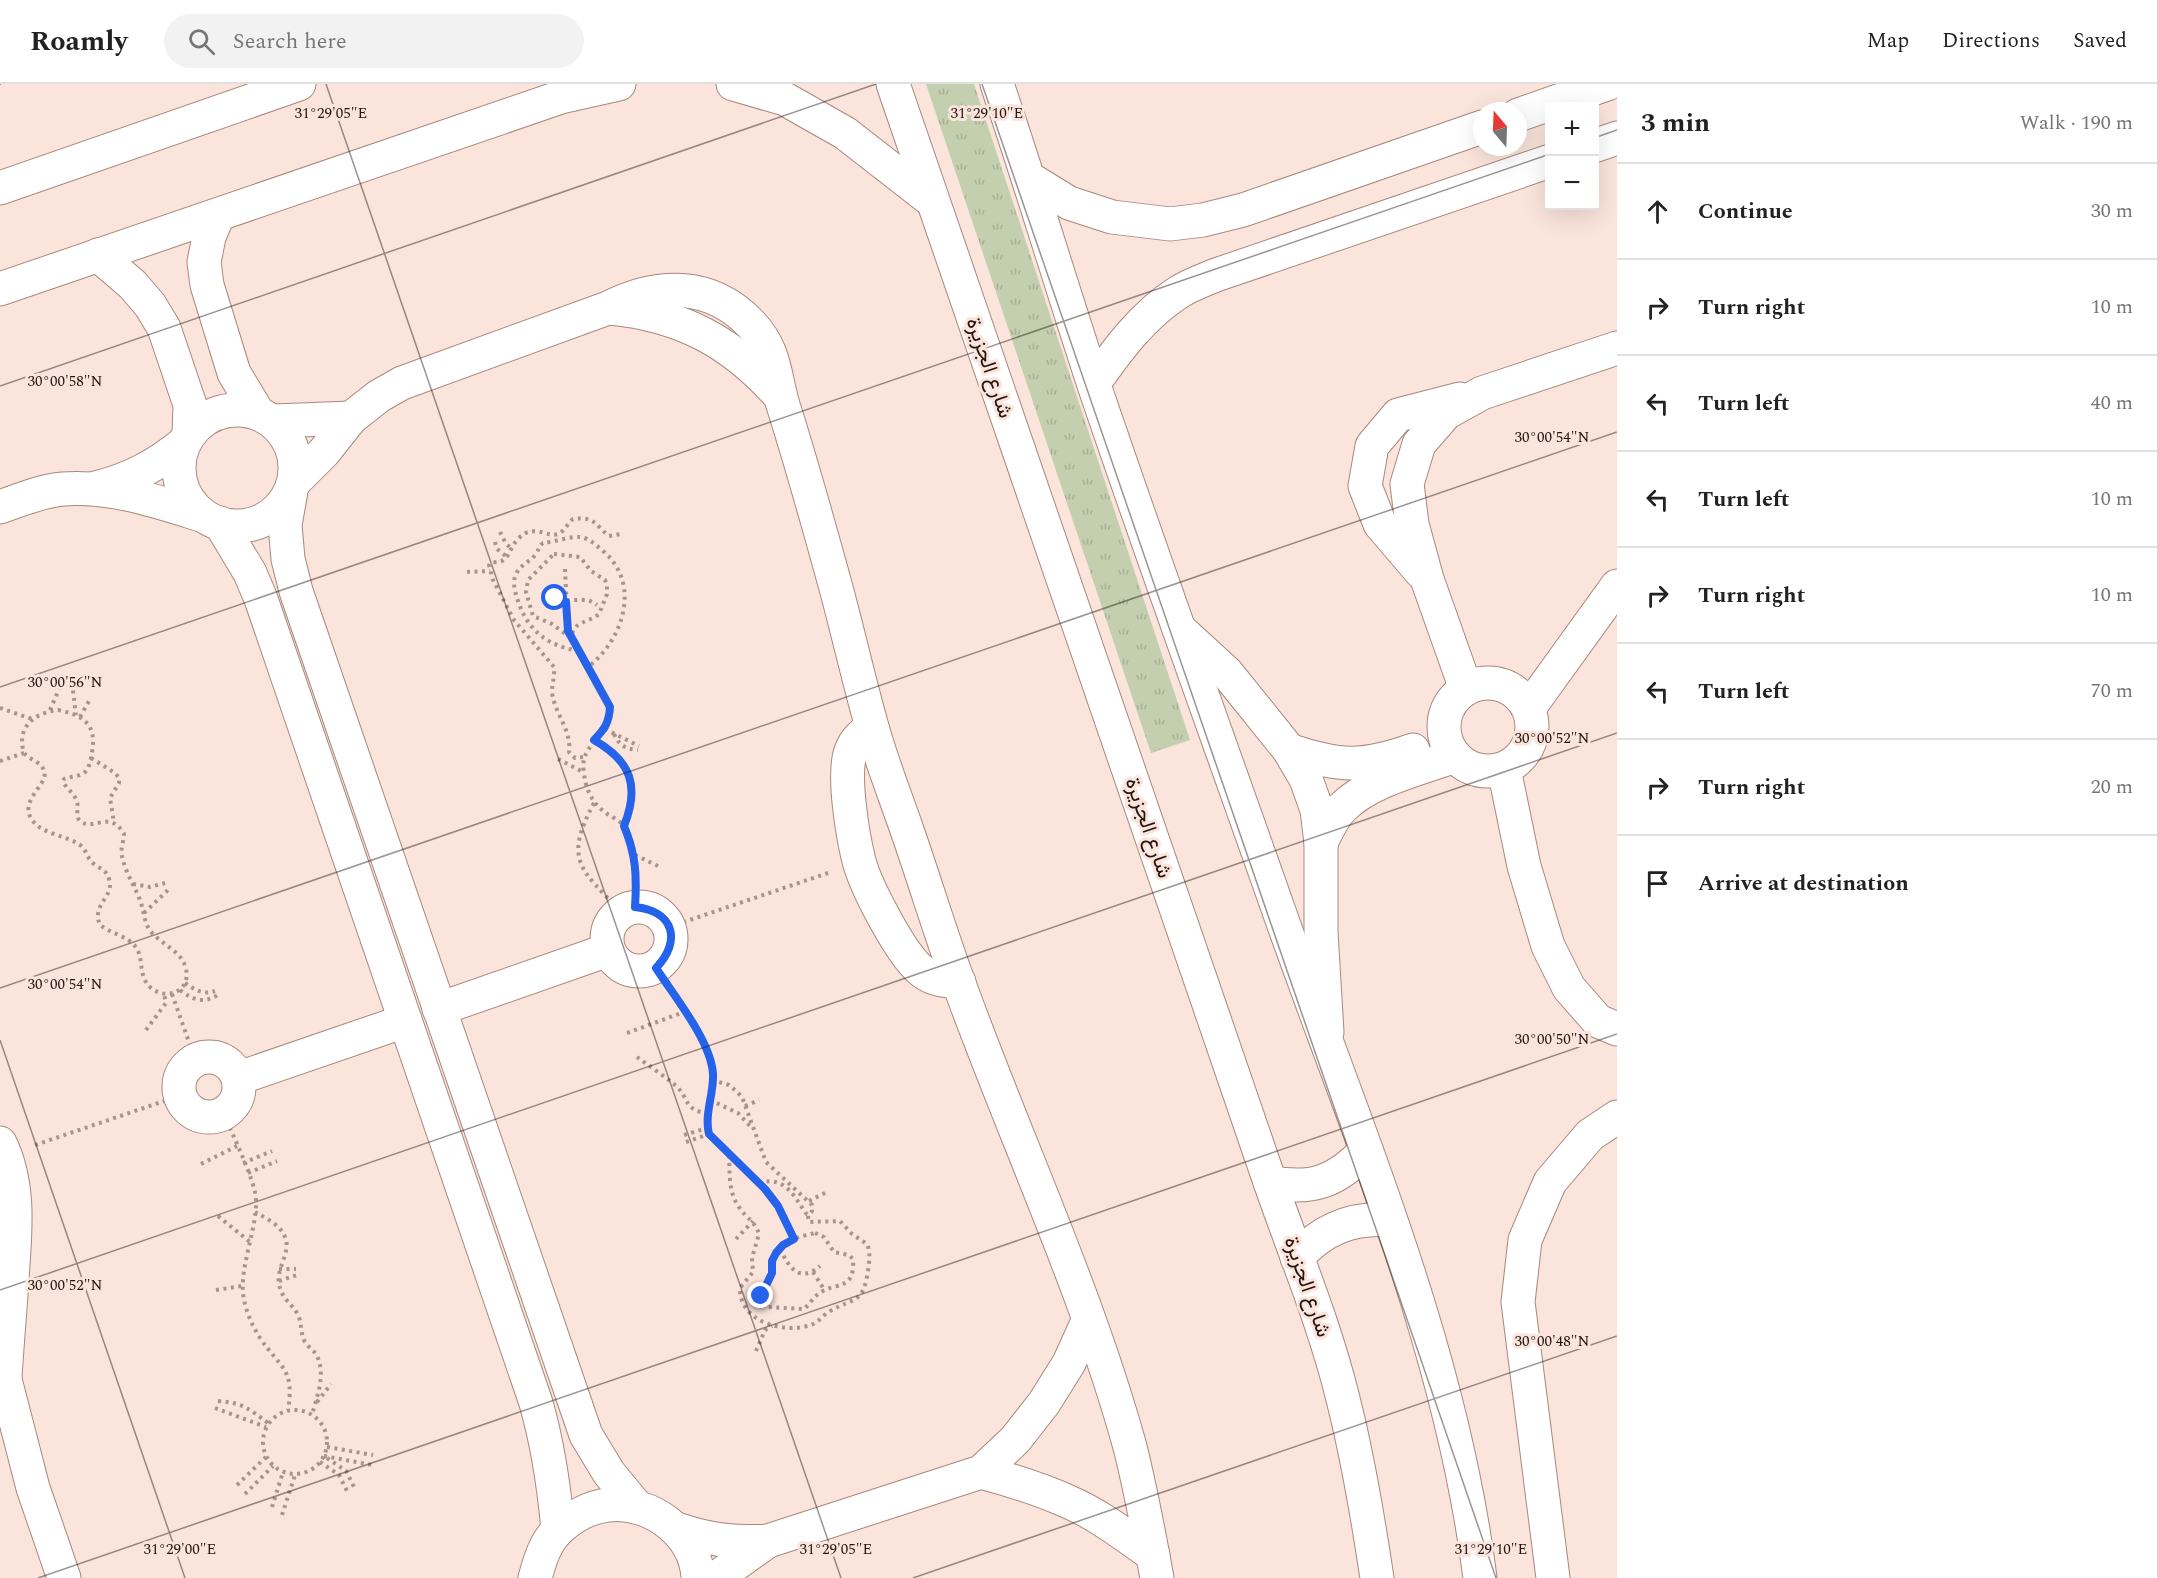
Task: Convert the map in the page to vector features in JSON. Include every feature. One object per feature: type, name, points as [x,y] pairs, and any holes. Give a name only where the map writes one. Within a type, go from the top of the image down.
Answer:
[{"type":"street","points":[[0,188],[299,84]]},
{"type":"street","points":[[0,289],[218,215],[559,90],[619,84]]},
{"type":"street","points":[[733,84],[785,99],[845,133],[931,200]]},
{"type":"street","name":"شارع الجزيرة","points":[[893,84],[931,200],[1318,1316],[1343,1397],[1366,1498],[1377,1578]]},
{"type":"street","points":[[997,84],[1030,179],[1094,383],[1179,629],[1414,1286],[1448,1405],[1473,1527],[1480,1578]]},
{"type":"street","points":[[1527,112],[1607,84]]},
{"type":"street","points":[[1030,179],[1069,203],[1112,217],[1170,224],[1203,220],[1243,210],[1473,130]]},
{"type":"street","points":[[1599,144],[1617,138]]},
{"type":"street","points":[[1094,383],[1119,348],[1146,317],[1179,292],[1216,274],[1545,163]]},
{"type":"street","points":[[1243,210],[1259,260]]},
{"type":"street","points":[[218,215],[209,237],[204,262],[214,311],[234,373],[266,417],[288,438],[295,458],[285,525],[288,559],[296,591],[586,1435],[609,1473],[637,1507]]},
{"type":"street","points":[[98,255],[133,285],[150,305],[164,328],[187,391],[191,413],[187,438],[178,463],[180,483],[190,502],[212,520],[250,573],[261,599],[536,1403],[547,1445],[558,1530]]},
{"type":"street","points":[[0,507],[33,495],[62,489],[90,489],[148,499],[212,520],[240,526],[261,521],[279,509],[292,487],[351,418],[379,396],[427,373],[608,308],[646,313],[691,327],[740,356],[761,374],[780,396],[845,621],[872,728],[958,982],[1067,1261],[1106,1371],[1129,1446],[1148,1523],[1155,1566]]},
{"type":"street","points":[[164,328],[214,311]]},
{"type":"street","points":[[1427,579],[1380,524],[1365,486],[1372,446],[1398,415],[1482,393],[1617,348]]},
{"type":"street","points":[[1466,689],[1427,579],[1412,524],[1407,484],[1419,444],[1446,412],[1482,393]]},
{"type":"street","points":[[90,489],[116,483],[141,473],[163,460],[208,417],[232,409],[266,417],[351,418]]},
{"type":"street","points":[[1529,708],[1617,586]]},
{"type":"street","points":[[1179,629],[1227,673],[1289,750],[1310,789],[1317,810],[1321,843],[1321,932],[1329,1052]]},
{"type":"street","points":[[1483,683],[1502,685],[1518,693],[1529,708],[1533,726],[1530,744],[1519,759],[1504,769],[1478,770],[1465,765],[1450,747],[1444,723],[1455,698],[1466,689],[1483,683]]},
{"type":"street","points":[[872,728],[854,743],[849,754],[848,765],[851,815],[860,863],[885,918],[915,965],[924,973],[935,978],[958,982]]},
{"type":"street","points":[[1289,750],[1322,761],[1353,764],[1450,747]]},
{"type":"street","points":[[1321,843],[1329,825],[1342,808],[1357,795],[1450,747]]},
{"type":"street","points":[[1504,769],[1524,866],[1548,946],[1569,988],[1598,1021],[1617,1029]]},
{"type":"street","points":[[649,908],[661,915],[669,927],[671,942],[667,956],[656,968],[642,972],[627,970],[615,962],[608,950],[606,936],[611,922],[628,909],[649,908]]},
{"type":"street","points":[[439,1009],[608,950]]},
{"type":"street","points":[[239,1078],[405,1021]]},
{"type":"street","points":[[208,1055],[222,1058],[232,1066],[239,1078],[240,1091],[234,1105],[224,1114],[211,1118],[197,1115],[186,1108],[179,1096],[179,1082],[184,1068],[195,1059],[208,1055]]},
{"type":"street","points":[[1553,1578],[1518,1302],[1525,1240],[1550,1182],[1590,1135],[1617,1117]]},
{"type":"street","points":[[3,1149],[15,1195],[8,1233],[2,1368],[33,1488],[64,1578]]},
{"type":"street","points":[[1270,1182],[1297,1186],[1323,1182],[1354,1163],[1366,1150]]},
{"type":"street","points":[[1297,1258],[1307,1247],[1332,1229],[1360,1220],[1390,1220]]},
{"type":"street","points":[[535,1578],[542,1553],[558,1530],[581,1513],[608,1505],[637,1507],[658,1516],[676,1529],[706,1539],[737,1543],[768,1541],[981,1472],[1015,1440],[1044,1403],[1069,1363],[1088,1321]]},
{"type":"street","points":[[981,1472],[1028,1485],[1071,1503],[1114,1526],[1155,1566]]},
{"type":"street","points":[[676,1529],[690,1548],[698,1570],[698,1578]]},
{"type":"street","points":[[717,1578],[768,1541]]},
{"type":"path","points":[[583,757],[575,758],[569,752],[570,737],[552,693],[554,668],[514,620],[489,565],[508,558],[512,548],[525,533],[541,531],[561,533],[573,519],[596,522],[609,536],[621,534]]},
{"type":"path","points":[[500,532],[506,544],[512,548]]},
{"type":"path","points":[[579,651],[556,646],[536,633],[528,623],[515,592],[514,580],[517,572],[543,543],[559,542],[575,537],[590,540],[613,559],[620,575],[624,601],[620,626],[612,642],[602,656],[588,667]]},
{"type":"path","points":[[495,542],[497,549],[508,558]]},
{"type":"path","points":[[554,554],[580,557],[607,585],[607,594],[599,614],[578,625],[573,630],[572,637],[567,636],[552,624],[533,616],[526,592],[528,580],[554,554]]},
{"type":"path","points":[[565,569],[567,624],[610,707],[605,729],[594,740],[583,757],[583,772],[594,803],[624,826],[634,855],[637,873],[628,909],[585,873],[577,855],[577,845],[584,823],[594,803]]},
{"type":"path","points":[[467,572],[490,571]]},
{"type":"path","points":[[547,590],[555,598],[566,602],[585,599],[592,600],[597,605]]},
{"type":"path","points":[[72,683],[78,716]]},
{"type":"path","points":[[49,711],[60,687]]},
{"type":"path","points":[[78,716],[89,701]]},
{"type":"path","points":[[0,708],[33,719]]},
{"type":"path","points":[[58,710],[78,716],[90,726],[94,742],[85,772],[64,779],[64,785],[76,799],[80,821],[114,823],[124,834],[121,854],[148,928],[185,965],[187,974],[185,983],[180,990],[172,994],[164,994],[150,987],[145,981],[137,947],[100,925],[97,918],[98,911],[111,888],[111,882],[105,870],[94,864],[83,847],[45,830],[31,818],[28,810],[30,801],[44,779],[45,772],[42,765],[24,753],[21,735],[25,726],[33,719],[49,711],[58,710]]},
{"type":"path","points":[[605,729],[613,733],[638,748],[627,749],[618,743],[613,733]]},
{"type":"path","points":[[594,740],[613,750],[626,766],[632,786],[632,807],[624,826]]},
{"type":"path","points":[[1,760],[24,753]]},
{"type":"path","points":[[90,758],[119,778],[119,783],[110,798],[114,823]]},
{"type":"path","points":[[558,759],[583,772]]},
{"type":"path","points":[[634,855],[660,867]]},
{"type":"path","points":[[669,927],[860,863]]},
{"type":"path","points":[[133,884],[150,887],[165,883]]},
{"type":"path","points":[[144,913],[168,890]]},
{"type":"path","points":[[656,968],[705,1043],[710,1058],[712,1080],[707,1128],[709,1134],[778,1206],[794,1239]]},
{"type":"path","points":[[180,990],[199,1001],[212,999],[217,993],[200,992],[185,983]]},
{"type":"path","points":[[146,1030],[165,1006],[164,994]]},
{"type":"path","points":[[172,994],[195,1059]]},
{"type":"path","points":[[627,1033],[684,1012]]},
{"type":"path","points":[[636,1057],[678,1088],[689,1107],[698,1112],[708,1113]]},
{"type":"path","points":[[712,1080],[729,1085],[736,1091],[745,1106],[763,1156],[770,1167],[809,1201],[812,1211],[808,1216]]},
{"type":"path","points":[[3,1149],[179,1096]]},
{"type":"path","points":[[710,1100],[738,1113],[753,1129]]},
{"type":"path","points":[[745,1106],[759,1100]]},
{"type":"path","points":[[224,1114],[256,1197],[242,1286],[244,1301],[250,1321],[261,1339],[284,1366],[290,1380],[291,1395],[288,1410]]},
{"type":"path","points":[[684,1135],[707,1128]]},
{"type":"path","points":[[686,1142],[709,1134]]},
{"type":"path","points":[[201,1164],[237,1146]]},
{"type":"path","points":[[243,1163],[272,1151]]},
{"type":"path","points":[[729,1155],[733,1197],[741,1210],[753,1221],[759,1234],[752,1258],[753,1272],[740,1288],[740,1295],[750,1313],[773,1326],[813,1324],[828,1312],[853,1301],[865,1289],[870,1257],[867,1244],[852,1234],[840,1221],[809,1222],[808,1216],[783,1185],[775,1180],[758,1183]]},
{"type":"path","points":[[248,1173],[277,1161]]},
{"type":"path","points":[[809,1201],[829,1191]]},
{"type":"path","points":[[255,1212],[284,1233],[287,1249],[279,1269],[282,1294],[298,1315],[306,1343],[316,1354],[321,1369],[320,1384],[312,1414]]},
{"type":"path","points":[[218,1216],[250,1242]]},
{"type":"path","points":[[736,1239],[753,1221]]},
{"type":"path","points":[[820,1234],[834,1252],[849,1255],[853,1259],[850,1278],[844,1284],[815,1297],[804,1309],[767,1307],[761,1296],[772,1273],[772,1261],[780,1249],[794,1239],[820,1234]]},
{"type":"path","points":[[780,1249],[789,1266],[796,1272],[805,1274],[813,1272],[820,1266]]},
{"type":"path","points":[[279,1269],[296,1272],[279,1281]]},
{"type":"path","points":[[813,1272],[825,1291]]},
{"type":"path","points":[[216,1290],[242,1286]]},
{"type":"path","points":[[756,1351],[765,1330],[773,1326]]},
{"type":"path","points":[[315,1405],[331,1384]]},
{"type":"path","points":[[219,1401],[245,1406],[267,1425]]},
{"type":"path","points":[[215,1408],[267,1425]]},
{"type":"path","points":[[288,1410],[301,1410],[312,1414],[327,1434],[327,1447],[320,1462],[305,1473],[295,1475],[273,1466],[266,1457],[263,1447],[262,1437],[267,1425],[277,1415],[288,1410]]},
{"type":"path","points":[[327,1447],[374,1455]]},
{"type":"path","points":[[324,1456],[372,1464]]},
{"type":"path","points":[[324,1456],[346,1471],[355,1489]]},
{"type":"path","points":[[237,1485],[266,1457]]},
{"type":"path","points":[[320,1462],[339,1475],[347,1491]]},
{"type":"path","points":[[245,1494],[273,1466]]},
{"type":"path","points":[[272,1507],[284,1472]]},
{"type":"path","points":[[282,1515],[295,1475]]},
{"type":"green space","points":[[926,84],[974,84],[1190,740],[1151,753]]},
{"type":"route","points":[[555,598],[566,602],[568,631],[610,707],[605,729],[594,740],[613,750],[626,766],[632,786],[632,807],[624,826],[634,855],[637,873],[635,907],[649,908],[661,915],[669,927],[671,942],[667,956],[656,968],[705,1043],[710,1058],[713,1074],[706,1123],[709,1134],[765,1189],[778,1206],[794,1239],[783,1245],[776,1253],[772,1261],[772,1273],[761,1296]]}]
